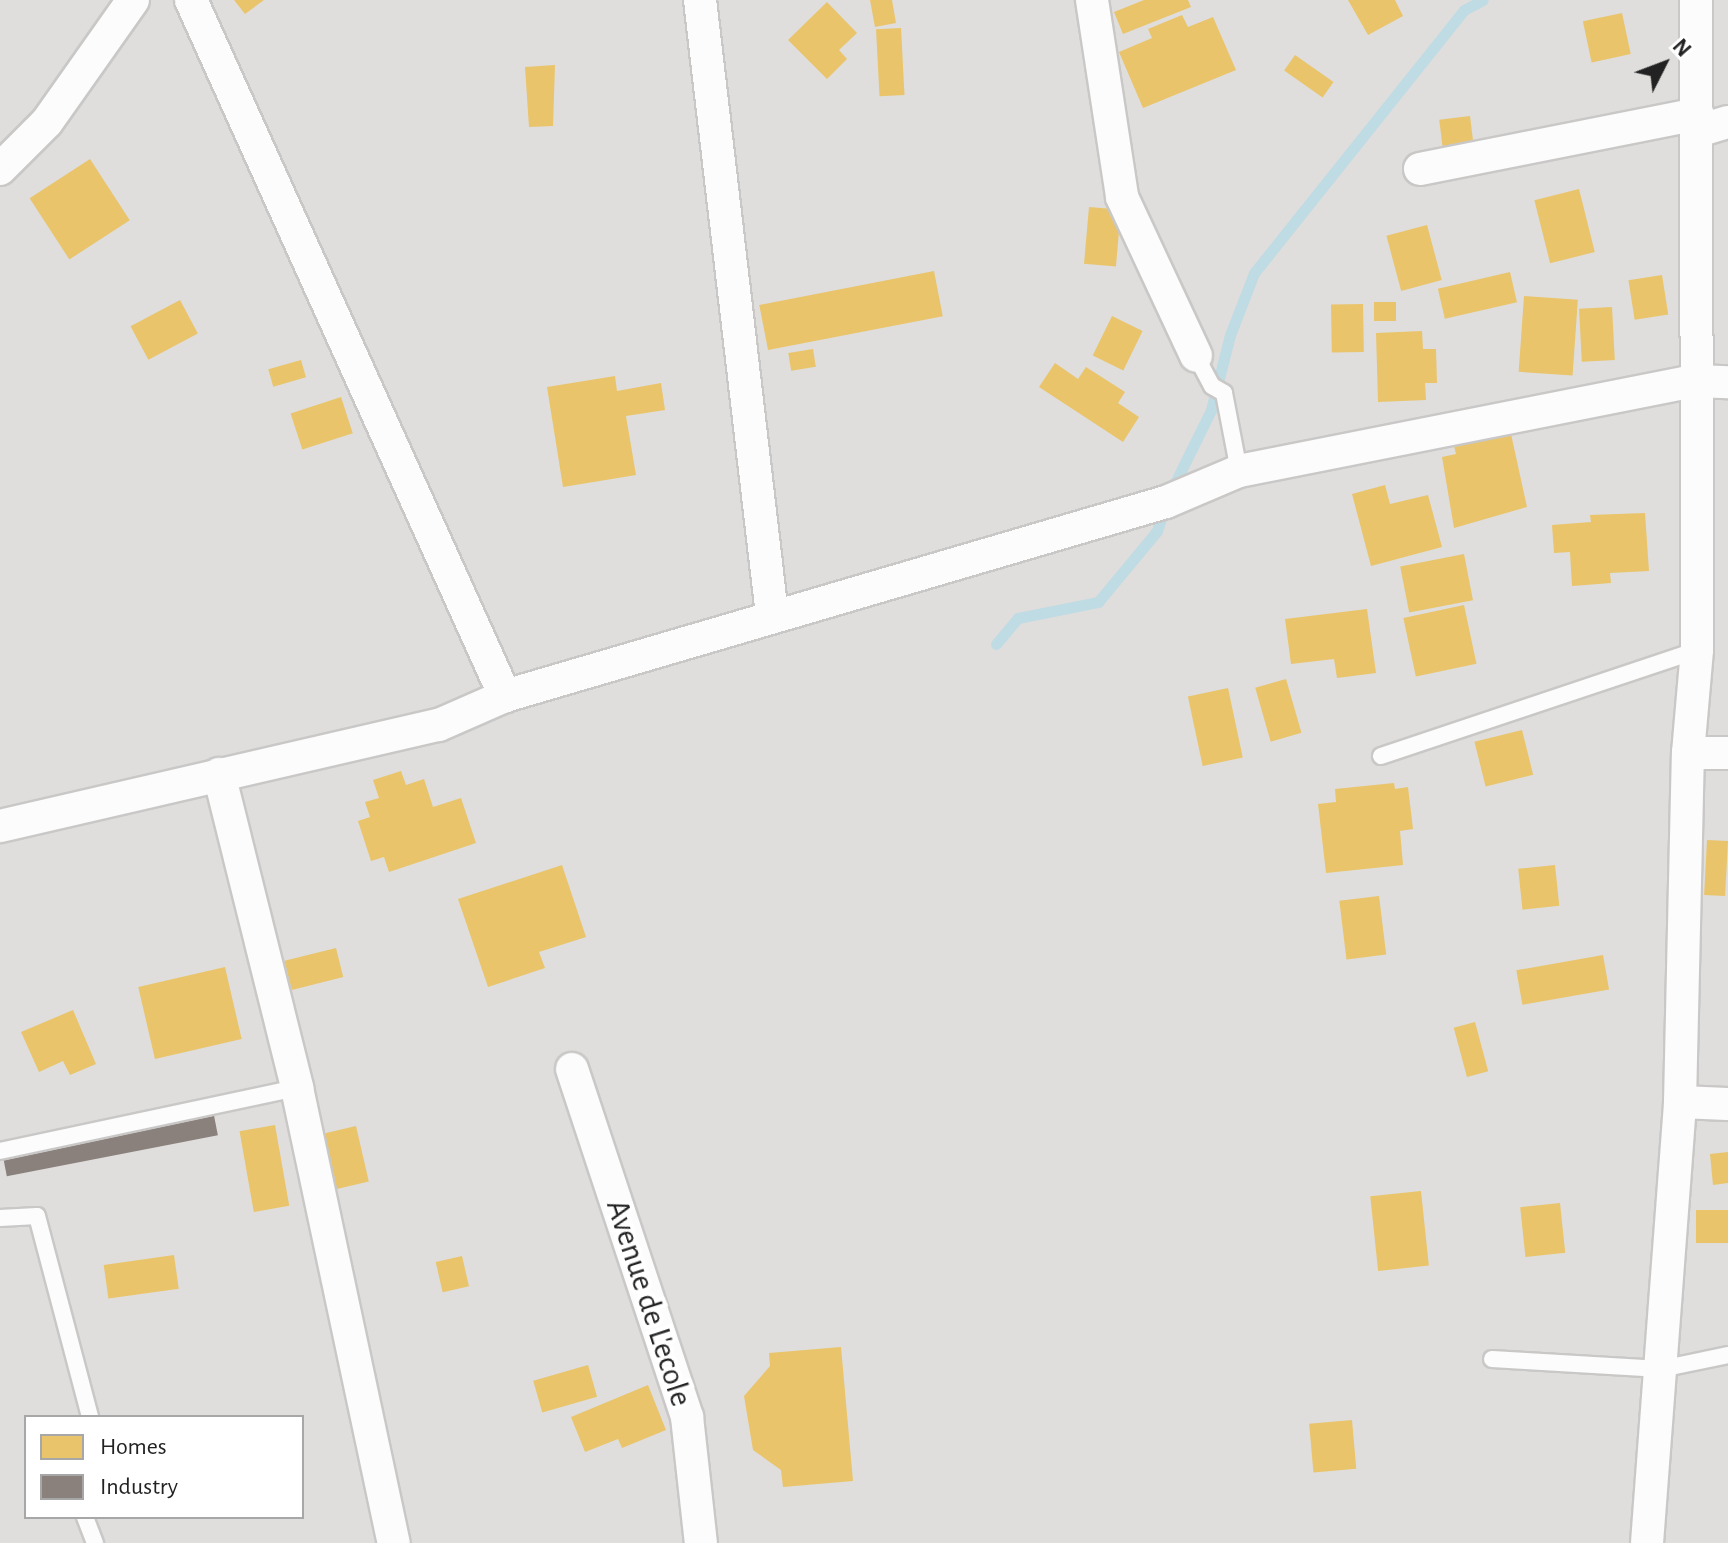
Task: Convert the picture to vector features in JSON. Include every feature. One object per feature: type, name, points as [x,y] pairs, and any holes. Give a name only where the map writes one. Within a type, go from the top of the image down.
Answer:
[{"type":"street","points":[[0,169],[47,122],[133,0]]},
{"type":"street","points":[[191,0],[505,696]]},
{"type":"street","points":[[700,0],[772,615]]},
{"type":"street","points":[[1092,0],[1122,197],[1196,356]]},
{"type":"street","points":[[1647,1543],[1680,1102],[1688,753],[1697,650],[1695,381],[1708,122],[1696,0]]},
{"type":"street","points":[[1420,169],[1708,122]]},
{"type":"street","points":[[0,826],[439,725],[505,696],[772,615],[1166,502],[1239,471],[1695,381],[1728,382]]},
{"type":"street","points":[[1688,753],[1728,753]]},
{"type":"street","points":[[219,774],[297,1088],[394,1543]]},
{"type":"street","name":"Avenue de L'ecole","points":[[572,1069],[687,1417],[701,1543]]},
{"type":"street","points":[[1680,1102],[1728,1104]]},
{"type":"lane","points":[[1196,356],[1218,389],[1239,471]]},
{"type":"lane","points":[[1381,756],[1697,650]]},
{"type":"lane","points":[[0,1151],[297,1088]]},
{"type":"lane","points":[[0,1218],[37,1216],[89,1415]]},
{"type":"lane","points":[[1492,1359],[1661,1369],[1728,1355]]},
{"type":"lane","points":[[86,1519],[95,1543]]},
{"type":"shaded area","points":[[0,0],[1728,0],[1728,1543],[0,1543]]},
{"type":"building: Homes","points":[[234,0],[264,0],[245,14]]},
{"type":"building: Homes","points":[[870,0],[892,0],[896,23],[875,27]]},
{"type":"building: Homes","points":[[1144,0],[1188,0],[1191,7],[1123,34],[1114,12]]},
{"type":"building: Homes","points":[[1348,0],[1395,0],[1403,16],[1368,35]]},
{"type":"building: Homes","points":[[827,2],[857,33],[839,50],[847,59],[827,79],[788,40]]},
{"type":"building: Homes","points":[[1622,13],[1631,54],[1592,62],[1583,21]]},
{"type":"building: Homes","points":[[1182,15],[1188,27],[1213,17],[1236,70],[1143,108],[1119,52],[1152,38],[1148,29]]},
{"type":"building: Homes","points":[[901,28],[905,95],[880,96],[876,29]]},
{"type":"building: Homes","points":[[1295,55],[1334,82],[1323,98],[1284,71]]},
{"type":"building: Homes","points":[[555,65],[553,126],[529,127],[525,67]]},
{"type":"building: Homes","points":[[1470,116],[1475,154],[1444,157],[1439,120]]},
{"type":"building: Homes","points":[[90,159],[130,220],[69,259],[30,198]]},
{"type":"building: Homes","points":[[1579,189],[1595,252],[1550,263],[1534,200]]},
{"type":"building: Homes","points":[[1089,207],[1121,210],[1116,267],[1084,264]]},
{"type":"building: Homes","points":[[1427,225],[1442,280],[1401,291],[1386,236]]},
{"type":"building: Homes","points":[[934,271],[943,316],[768,350],[759,305]]},
{"type":"building: Homes","points":[[1510,272],[1517,302],[1445,319],[1438,289]]},
{"type":"building: Homes","points":[[1662,275],[1668,315],[1635,320],[1628,280]]},
{"type":"building: Homes","points":[[1524,296],[1578,300],[1573,376],[1519,372]]},
{"type":"building: Homes","points":[[180,300],[198,334],[148,360],[131,326]]},
{"type":"building: Homes","points":[[1374,302],[1396,302],[1396,321],[1374,321]]},
{"type":"building: Homes","points":[[1363,304],[1364,352],[1332,353],[1331,305]]},
{"type":"building: Homes","points":[[1612,307],[1615,360],[1582,362],[1579,309]]},
{"type":"building: Homes","points":[[1112,316],[1143,331],[1123,370],[1093,356]]},
{"type":"building: Homes","points":[[1422,331],[1423,349],[1436,349],[1437,383],[1425,383],[1426,400],[1378,402],[1376,333]]},
{"type":"building: Homes","points":[[813,349],[816,367],[791,371],[788,353]]},
{"type":"building: Homes","points":[[301,360],[306,377],[273,387],[268,369]]},
{"type":"building: Homes","points":[[1055,363],[1078,379],[1086,367],[1125,392],[1118,403],[1139,417],[1123,442],[1039,387]]},
{"type":"building: Homes","points":[[615,376],[617,391],[661,383],[665,410],[626,416],[636,475],[563,487],[547,387]]},
{"type":"building: Homes","points":[[341,397],[353,433],[302,450],[291,413]]},
{"type":"building: Homes","points":[[1511,434],[1527,507],[1454,528],[1442,457],[1456,454],[1454,446]]},
{"type":"building: Homes","points":[[1385,485],[1390,504],[1428,495],[1442,547],[1371,566],[1352,494]]},
{"type":"building: Homes","points":[[1645,513],[1649,571],[1610,573],[1611,583],[1572,586],[1570,552],[1554,553],[1552,525],[1591,522],[1590,515]]},
{"type":"building: Homes","points":[[1464,554],[1473,600],[1409,613],[1400,566]]},
{"type":"building: Homes","points":[[1464,605],[1476,664],[1416,677],[1403,618]]},
{"type":"building: Homes","points":[[1367,609],[1376,673],[1337,678],[1334,659],[1291,664],[1285,619]]},
{"type":"building: Homes","points":[[1286,679],[1301,733],[1271,742],[1255,688]]},
{"type":"building: Homes","points":[[1228,688],[1243,757],[1203,766],[1188,697]]},
{"type":"building: Homes","points":[[1522,730],[1533,775],[1486,786],[1474,742]]},
{"type":"building: Homes","points":[[401,771],[406,785],[424,779],[433,807],[461,798],[476,843],[389,872],[384,857],[371,861],[358,821],[370,817],[365,802],[379,798],[373,780]]},
{"type":"building: Homes","points":[[1394,783],[1395,789],[1408,787],[1413,829],[1400,831],[1403,865],[1326,873],[1318,804],[1336,802],[1335,789]]},
{"type":"building: Homes","points":[[1707,840],[1728,841],[1725,896],[1704,895]]},
{"type":"building: Homes","points":[[562,865],[586,937],[539,952],[545,968],[488,987],[458,899]]},
{"type":"building: Homes","points":[[1555,865],[1559,906],[1522,910],[1518,869]]},
{"type":"building: Homes","points":[[1379,896],[1386,955],[1346,959],[1339,901]]},
{"type":"building: Homes","points":[[336,948],[343,977],[292,990],[285,961]]},
{"type":"building: Homes","points":[[1603,955],[1609,989],[1522,1005],[1516,970]]},
{"type":"building: Homes","points":[[225,967],[242,1039],[155,1059],[138,987]]},
{"type":"building: Homes","points":[[73,1010],[96,1064],[70,1075],[63,1061],[39,1072],[21,1032]]},
{"type":"building: Homes","points":[[1475,1022],[1488,1071],[1467,1077],[1454,1028]]},
{"type":"building: Homes","points":[[275,1125],[289,1206],[254,1212],[240,1131]]},
{"type":"building: Homes","points":[[356,1126],[369,1182],[336,1189],[323,1134]]},
{"type":"building: Homes","points":[[1728,1152],[1728,1183],[1713,1185],[1710,1154]]},
{"type":"building: Homes","points":[[1421,1191],[1429,1266],[1378,1271],[1370,1196]]},
{"type":"building: Homes","points":[[1560,1203],[1565,1253],[1525,1257],[1520,1207]]},
{"type":"building: Homes","points":[[1696,1210],[1728,1210],[1728,1243],[1696,1243]]},
{"type":"building: Homes","points":[[174,1255],[179,1289],[108,1299],[104,1265]]},
{"type":"building: Homes","points":[[462,1256],[469,1286],[443,1292],[436,1262]]},
{"type":"building: Homes","points":[[841,1347],[853,1481],[783,1487],[781,1470],[753,1450],[744,1396],[770,1366],[769,1353]]},
{"type":"building: Homes","points":[[588,1365],[597,1397],[542,1412],[533,1381]]},
{"type":"building: Homes","points":[[648,1385],[666,1430],[622,1448],[618,1439],[585,1452],[571,1417]]},
{"type":"building: Homes","points":[[1352,1420],[1356,1469],[1313,1473],[1309,1424]]},
{"type":"building: Industry","points":[[211,1100],[218,1135],[7,1176],[0,1141]]},
{"type":"waterway","points":[[1170,493],[1211,410],[1230,335],[1254,273],[1464,10],[1483,0]]},
{"type":"waterway","points":[[996,644],[1018,618],[1098,602],[1157,531],[1164,509]]}]
